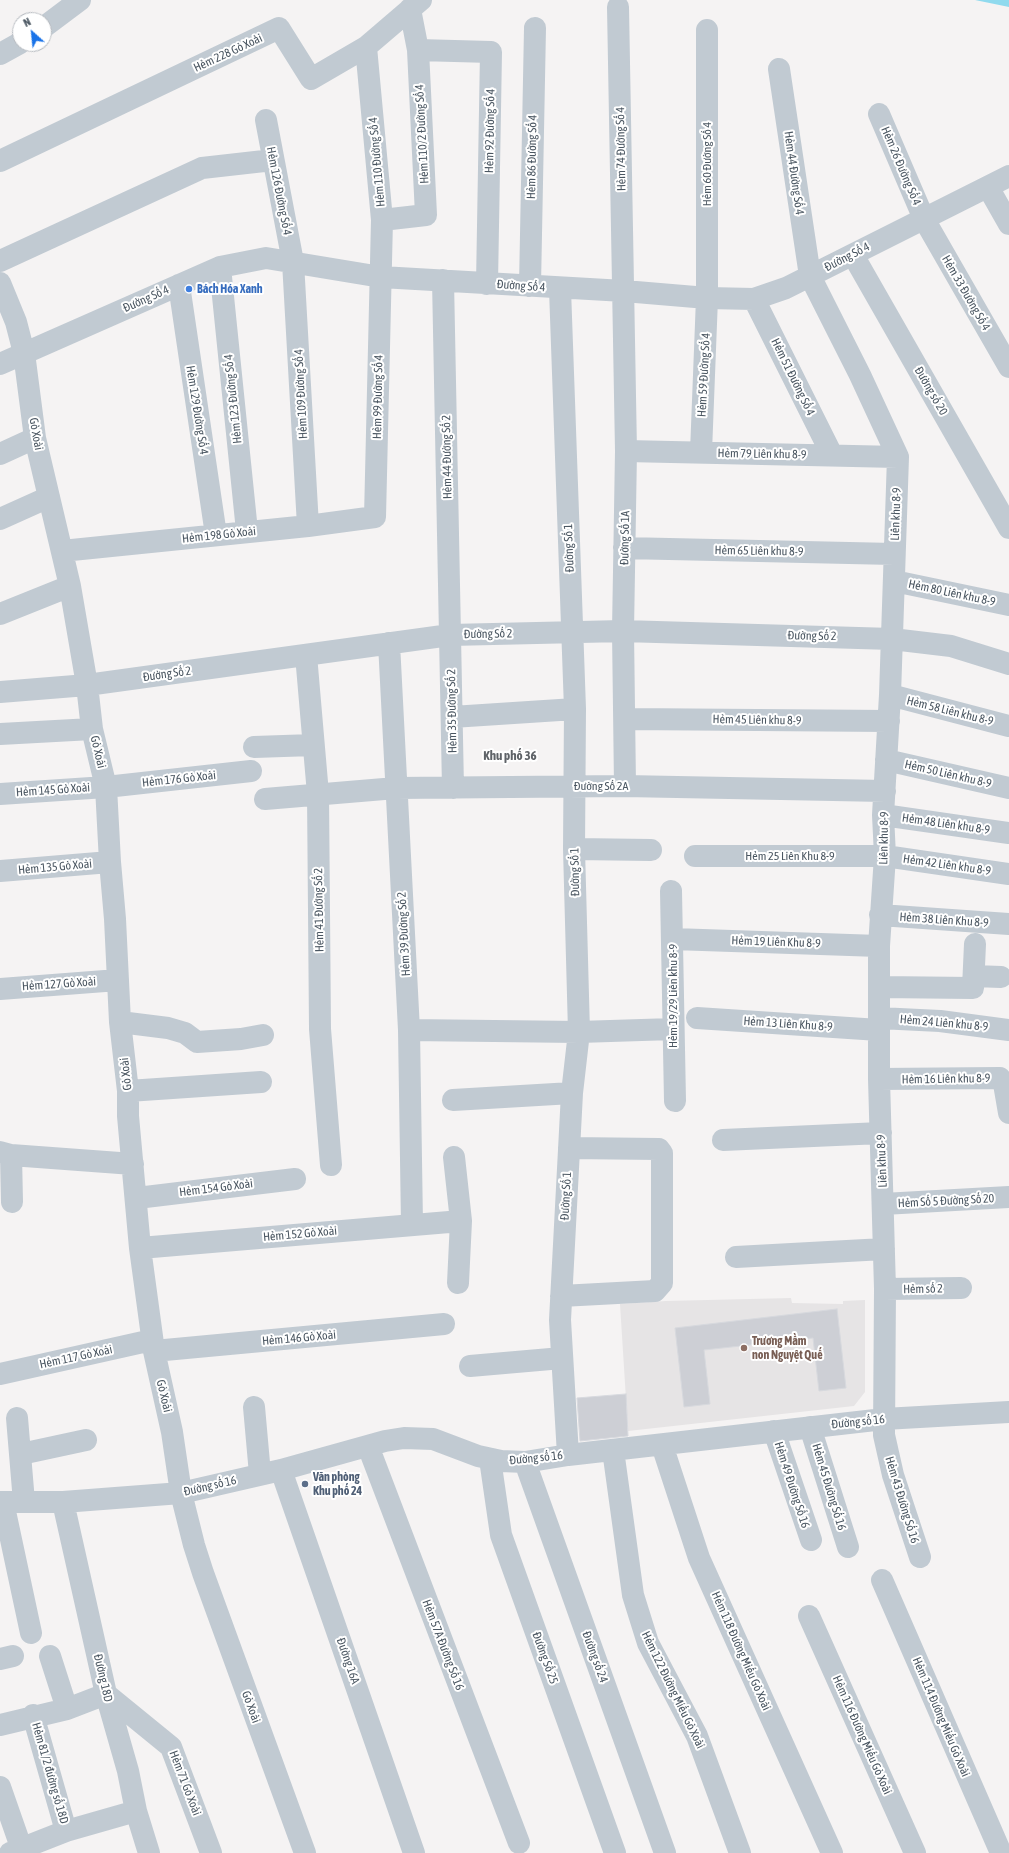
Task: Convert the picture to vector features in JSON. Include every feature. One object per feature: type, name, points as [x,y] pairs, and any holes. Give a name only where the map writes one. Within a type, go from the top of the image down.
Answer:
[{"type":"street","points":[[52,22],[80,0]]},
{"type":"street","name":"Hẻm 228 Gò Xoài","points":[[0,161],[279,28],[311,79],[366,47],[415,5]]},
{"type":"street","name":"Hẻm 110/2 Đường Số 4","points":[[382,220],[426,215],[415,5]]},
{"type":"street","name":"Hẻm 74 Đường Số 4","points":[[618,7],[624,291]]},
{"type":"street","name":"Hẻm 86 Đường Số 4","points":[[530,286],[535,28]]},
{"type":"street","name":"Hẻm 60 Đường Số 4","points":[[707,30],[708,298]]},
{"type":"street","points":[[0,54],[12,47]]},
{"type":"street","name":"Hẻm 110 Đường Số 4","points":[[366,47],[382,220],[381,277]]},
{"type":"street","name":"Hẻm 92 Đường Số 4","points":[[418,50],[491,52],[487,284]]},
{"type":"street","name":"Hẻm 44 Đường Số 4","points":[[779,70],[810,276]]},
{"type":"street","name":"Hẻm 26 Đường Số 4","points":[[879,114],[924,219]]},
{"type":"street","name":"Hẻm 126 Đường Số 4","points":[[266,120],[293,262]]},
{"type":"street","points":[[0,261],[202,168],[273,160]]},
{"type":"street","name":"Đường Số 4","points":[[0,364],[220,267],[266,258],[381,277],[560,289],[624,291],[708,298],[754,299],[786,288],[1009,176]]},
{"type":"street","points":[[988,187],[1009,224]]},
{"type":"street","name":"Hẻm 33 Đường Số 4","points":[[924,219],[1009,367]]},
{"type":"street","name":"Đường số 20","points":[[853,254],[1009,528]]},
{"type":"street","name":"Hẻm 109 Đường Số 4","points":[[293,262],[308,526]]},
{"type":"street","name":"Hẻm 123 Đường Số 4","points":[[220,267],[247,531]]},
{"type":"street","name":"Liên khu 8-9","points":[[810,276],[860,375],[898,457],[889,721],[883,814],[885,856],[879,946],[879,1080],[884,1204],[885,1289],[884,1419]]},
{"type":"street","name":"Hẻm 99 Đường Số 4","points":[[375,517],[381,277]]},
{"type":"street","name":"Hẻm 44 Đường Số 2","points":[[443,280],[450,634]]},
{"type":"street","name":"Gò Xoài","points":[[0,283],[16,322],[24,353],[35,438],[70,586],[87,685],[92,729],[106,787],[120,1022],[128,1091],[128,1116],[137,1198],[140,1248],[153,1346],[172,1432],[181,1493],[194,1545],[203,1573],[305,1853]]},
{"type":"street","name":"Hẻm 129 Đường Số 4","points":[[179,285],[216,535]]},
{"type":"street","name":"Đường Số 1","points":[[560,289],[575,709],[574,848],[579,1032],[572,1093],[560,1320],[568,1455]]},
{"type":"street","name":"Đường Số 1A","points":[[624,291],[626,451],[623,632],[626,718],[625,786]]},
{"type":"street","name":"Hẻm 59 Đường Số 4","points":[[700,452],[708,298]]},
{"type":"street","name":"Hẻm 51 Đường Số 4","points":[[754,299],[832,455]]},
{"type":"street","points":[[0,454],[35,438]]},
{"type":"street","name":"Hẻm 79 Liên khu 8-9","points":[[626,451],[898,457]]},
{"type":"street","points":[[0,520],[48,497]]},
{"type":"street","name":"Hẻm 198 Gò Xoài","points":[[62,551],[308,526],[375,517]]},
{"type":"street","name":"Hẻm 65 Liên khu 8-9","points":[[624,548],[894,554]]},
{"type":"street","name":"Hẻm 80 Liên khu 8-9","points":[[894,581],[1009,605]]},
{"type":"street","points":[[0,614],[70,586]]},
{"type":"street","name":"Đường Số 2","points":[[0,692],[87,685],[450,634],[623,632],[892,638],[951,646],[1009,664]]},
{"type":"street","name":"Hẻm 35 Đường Số 2","points":[[450,634],[453,788]]},
{"type":"street","name":"Hẻm 39 Đường Số 2","points":[[389,643],[409,1030],[412,1224]]},
{"type":"street","name":"Hẻm 41 Đường Số 2","points":[[306,655],[318,794],[320,1030],[331,1165]]},
{"type":"street","name":"Hẻm 58 Liên khu 8-9","points":[[890,696],[1009,726]]},
{"type":"street","points":[[452,717],[575,709]]},
{"type":"street","name":"Hẻm 45 Liên khu 8-9","points":[[626,718],[889,721]]},
{"type":"street","points":[[0,734],[92,729]]},
{"type":"street","points":[[254,747],[313,745]]},
{"type":"street","name":"Hẻm 50 Liên khu 8-9","points":[[886,760],[1009,788]]},
{"type":"street","name":"Hẻm 176 Gò Xoài","points":[[106,787],[251,771]]},
{"type":"street","name":"Đường Số 2A","points":[[318,794],[396,788],[574,786],[885,791]]},
{"type":"street","name":"Hẻm 145 Gò Xoài","points":[[0,794],[106,787]]},
{"type":"street","points":[[265,799],[318,794]]},
{"type":"street","name":"Hẻm 48 Liên khu 8-9","points":[[883,814],[1009,833]]},
{"type":"street","points":[[574,848],[651,850]]},
{"type":"street","name":"Hẻm 25 Liên Khu 8-9","points":[[695,856],[885,856]]},
{"type":"street","name":"Hẻm 42 Liên khu 8-9","points":[[885,856],[1009,874]]},
{"type":"street","name":"Hẻm 135 Gò Xoài","points":[[0,871],[110,862]]},
{"type":"street","name":"Hẻm 19/29 Liên khu 8-9","points":[[671,891],[675,1101]]},
{"type":"street","name":"Hẻm 38 Liên Khu 8-9","points":[[880,915],[1009,924]]},
{"type":"street","name":"Hẻm 19 Liên Khu 8-9","points":[[673,939],[879,946]]},
{"type":"street","points":[[879,987],[973,988],[975,944]]},
{"type":"street","points":[[974,976],[1005,984]]},
{"type":"street","name":"Hẻm 127 Gò Xoài","points":[[0,989],[118,980]]},
{"type":"street","name":"Hẻm 13 Liên Khu 8-9","points":[[697,1018],[879,1024]]},
{"type":"street","name":"Hẻm 24 Liên khu 8-9","points":[[879,1024],[940,1021],[1009,1030]]},
{"type":"street","points":[[120,1022],[168,1028],[186,1033],[197,1042],[240,1039],[263,1035]]},
{"type":"street","points":[[409,1030],[579,1032],[674,1029]]},
{"type":"street","name":"Hẻm 16 Liên khu 8-9","points":[[879,1080],[1000,1078],[1004,1084],[1009,1113]]},
{"type":"street","points":[[128,1091],[261,1082]]},
{"type":"street","points":[[452,1100],[572,1093]]},
{"type":"street","points":[[723,1140],[881,1133]]},
{"type":"street","points":[[561,1296],[654,1291],[662,1283],[662,1153],[659,1148],[569,1148]]},
{"type":"street","points":[[12,1202],[5,1153],[133,1164]]},
{"type":"street","points":[[454,1158],[461,1221],[458,1282]]},
{"type":"street","name":"Hẻm 154 Gò Xoài","points":[[137,1198],[295,1179]]},
{"type":"street","name":"Hẻm Số 5 Đường Số 20","points":[[884,1204],[1009,1197]]},
{"type":"street","name":"Hẻm 152 Gò Xoài","points":[[140,1248],[461,1221]]},
{"type":"street","points":[[736,1258],[884,1249]]},
{"type":"street","name":"Hẻm số 2","points":[[885,1289],[960,1288]]},
{"type":"street","name":"Hẻm 146 Gò Xoài","points":[[153,1346],[444,1324]]},
{"type":"street","name":"Hẻm 117 Gò Xoài","points":[[0,1374],[153,1346]]},
{"type":"street","points":[[470,1366],[562,1358]]},
{"type":"street","points":[[254,1407],[260,1474]]},
{"type":"street","name":"Đường số 16","points":[[9,1502],[63,1502],[181,1493],[281,1470],[368,1446],[404,1438],[421,1438],[444,1442],[478,1456],[490,1459],[525,1462],[568,1455],[884,1419],[1009,1412]]},
{"type":"street","points":[[17,1418],[21,1454],[9,1502],[31,1633]]},
{"type":"street","name":"Hẻm 43 Đường Số 16","points":[[884,1419],[886,1446],[892,1475],[920,1557]]},
{"type":"street","name":"Hẻm 45 Đường Số 16","points":[[810,1427],[848,1546]]},
{"type":"street","name":"Hẻm 49 Đường Số 16","points":[[774,1431],[811,1540]]},
{"type":"street","points":[[21,1454],[86,1440]]},
{"type":"street","name":"Hẻm 118 Đường Miếu Gò Xoài","points":[[662,1445],[699,1558],[832,1853]]},
{"type":"street","name":"Hẻm 57A Đường Số 16","points":[[368,1446],[518,1843]]},
{"type":"street","name":"Hẻm 122 Đường Miếu Gò Xoài","points":[[613,1450],[633,1595],[637,1609],[648,1643],[696,1736],[740,1853]]},
{"type":"street","name":"Đường Số 25","points":[[490,1459],[500,1535],[615,1853]]},
{"type":"street","name":"Đường số 24","points":[[525,1462],[665,1853]]},
{"type":"street","name":"Đường 16A","points":[[281,1470],[414,1853]]},
{"type":"street","name":"Đường 18D","points":[[63,1502],[106,1694],[128,1771],[136,1812],[149,1853]]},
{"type":"street","name":"Hẻm 114 Đường Miếu Gò Xoài","points":[[882,1580],[1000,1853]]},
{"type":"street","name":"Hẻm 116 Đường Miếu Gò Xoài","points":[[809,1616],[915,1853]]},
{"type":"street","points":[[50,1656],[67,1709]]},
{"type":"street","points":[[0,1724],[67,1709],[106,1694]]},
{"type":"street","name":"Hẻm 71 Gò Xoài","points":[[106,1694],[171,1747],[211,1853]]},
{"type":"street","name":"Hẻm 81/2 đường số 18D","points":[[33,1716],[66,1831]]},
{"type":"street","points":[[0,1787],[16,1851],[66,1831],[136,1812]]},
{"type":"shaded area","name":"Trương Mầm non Nguyệt Quế","points":[[791,1298],[792,1303],[843,1304],[843,1301],[865,1300],[865,1392],[854,1406],[628,1431],[620,1304],[666,1301]]},
{"type":"water","points":[[975,0],[1009,0],[1009,7]]},
{"type":"building","points":[[837,1309],[846,1388],[819,1391],[813,1338],[704,1350],[710,1404],[684,1407],[675,1328]]},
{"type":"building","points":[[626,1394],[628,1436],[580,1441],[577,1398]]},
{"type":"place","name":"Bách Hóa Xanh","points":[[189,289]]},
{"type":"place","name":"Trương Mầm non Nguyệt Quế","points":[[744,1348]]},
{"type":"place","name":"Văn phòng Khu phố 24","points":[[305,1484]]},
{"type":"district","name":"Khu phố 36","points":[[510,756]]}]
